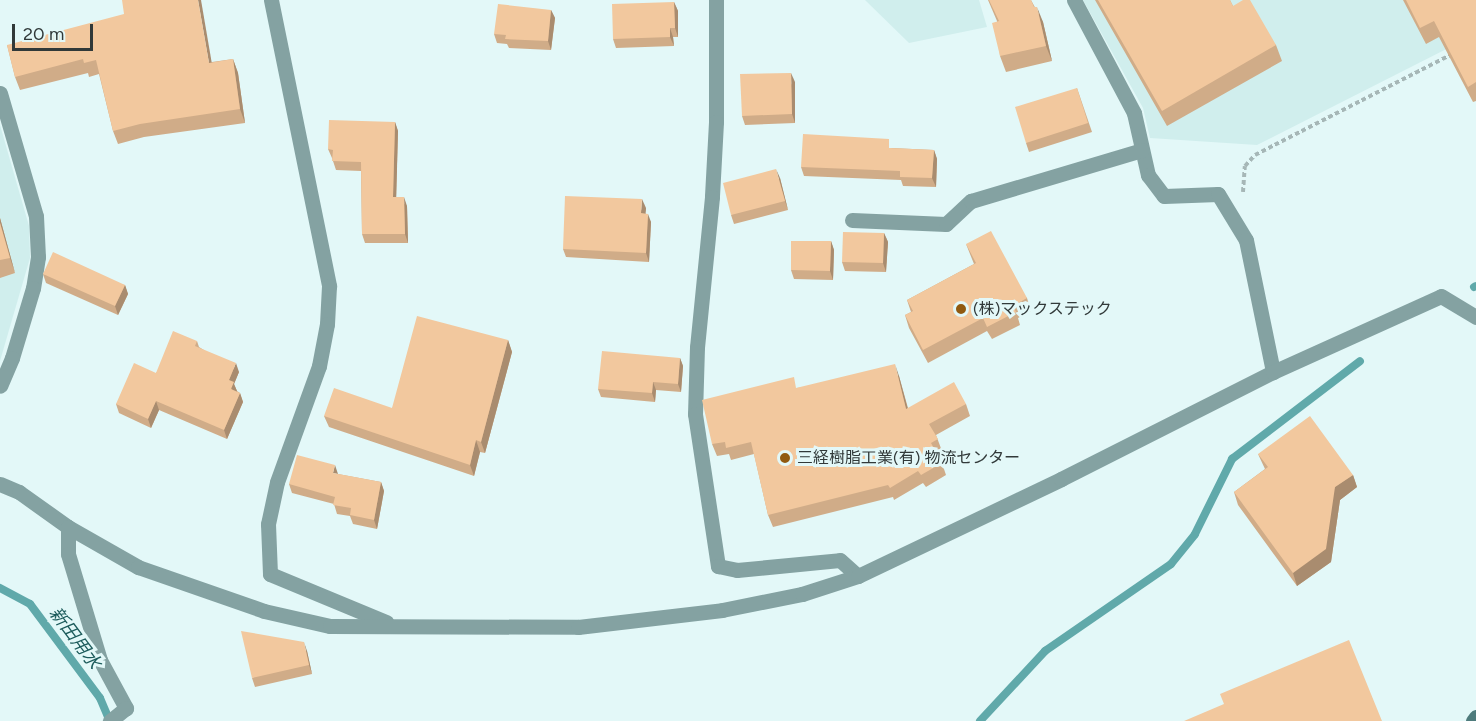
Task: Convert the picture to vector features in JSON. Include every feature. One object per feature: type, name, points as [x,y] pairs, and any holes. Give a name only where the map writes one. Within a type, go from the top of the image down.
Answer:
[{"type":"main road","points":[[1473,721],[1476,717]]},
{"type":"street","points":[[271,0],[329,286],[327,324],[319,366],[277,482],[268,524],[270,574],[391,624]]},
{"type":"street","points":[[716,0],[716,122],[712,197],[697,347],[695,414],[718,566],[737,570],[840,560],[858,576]]},
{"type":"street","points":[[1074,0],[1134,113],[1148,175],[1164,196],[1218,194],[1246,240],[1273,372]]},
{"type":"street","points":[[0,93],[36,216],[38,258],[33,288],[12,358],[0,386]]},
{"type":"street","points":[[852,220],[945,224],[971,201],[1142,150]]},
{"type":"street","points":[[0,484],[19,492],[68,526],[138,567],[264,611],[330,626],[391,624],[578,627],[722,610],[802,594],[858,576],[1061,479],[1273,372],[1442,296],[1476,317]]},
{"type":"street","points":[[68,526],[68,554],[100,660],[126,708],[110,721]]},
{"type":"path","points":[[1244,199],[1242,180],[1245,166],[1255,155],[1455,53]]},
{"type":"shaded area","points":[[865,0],[979,0],[987,27],[909,43]]},
{"type":"shaded area","points":[[1083,0],[1476,0],[1476,34],[1257,145],[1150,138],[1143,108]]},
{"type":"shaded area","points":[[0,125],[29,226],[30,258],[0,361]]},
{"type":"building","points":[[122,0],[198,0],[209,63],[233,59],[240,109],[140,124],[113,131],[96,60],[84,63],[83,59],[15,77],[7,45],[124,14]]},
{"type":"building","points":[[989,0],[1031,0],[1034,7],[1037,7],[1046,46],[1000,56],[992,23],[999,21]]},
{"type":"building","points":[[1098,0],[1230,0],[1233,6],[1243,0],[1250,0],[1276,45],[1162,111]]},
{"type":"building","points":[[1406,0],[1476,0],[1476,82],[1468,87],[1434,21],[1420,28]]},
{"type":"building","points":[[674,2],[675,28],[670,28],[670,37],[613,39],[612,4]]},
{"type":"building","points":[[498,4],[551,10],[548,41],[505,39],[506,35],[494,34]]},
{"type":"building","points":[[791,73],[792,114],[742,116],[740,74]]},
{"type":"building","points":[[1077,88],[1088,123],[1026,143],[1015,107]]},
{"type":"building","points":[[329,120],[395,122],[393,197],[404,197],[405,234],[362,234],[361,162],[332,161],[333,150],[328,149]]},
{"type":"building","points":[[803,134],[889,139],[889,148],[934,150],[932,178],[900,177],[900,171],[801,167]]},
{"type":"building","points":[[776,169],[785,201],[731,215],[723,183]]},
{"type":"building","points":[[565,196],[642,199],[641,213],[648,214],[646,253],[563,249]]},
{"type":"building","points":[[0,223],[10,258],[0,260]]},
{"type":"building","points":[[991,231],[1027,298],[1013,306],[1016,312],[987,327],[983,318],[923,350],[905,315],[913,311],[907,300],[976,263],[966,244]]},
{"type":"building","points":[[843,232],[884,233],[883,263],[842,262]]},
{"type":"building","points":[[791,241],[831,241],[830,271],[791,270]]},
{"type":"building","points":[[53,252],[125,285],[115,306],[43,274]]},
{"type":"building","points":[[417,316],[508,340],[481,442],[476,440],[470,465],[324,416],[334,388],[392,408]]},
{"type":"building","points":[[173,331],[197,341],[195,346],[236,363],[229,380],[234,382],[231,389],[240,393],[224,430],[156,401],[148,419],[116,404],[134,363],[156,373]]},
{"type":"building","points":[[602,351],[680,358],[678,384],[653,382],[652,393],[598,389]]},
{"type":"building","points":[[895,364],[906,409],[954,382],[966,404],[929,424],[938,439],[931,443],[942,463],[921,475],[918,471],[890,488],[888,485],[768,515],[751,442],[726,448],[725,442],[712,444],[702,400],[794,377],[796,388]]},
{"type":"building","points":[[1310,416],[1353,475],[1335,487],[1326,549],[1293,573],[1234,492],[1268,467],[1258,454]]},
{"type":"building","points":[[297,455],[335,465],[333,473],[381,482],[374,520],[350,515],[351,508],[333,505],[335,497],[289,484]]},
{"type":"building","points":[[241,631],[304,642],[309,665],[252,678]]},
{"type":"building","points":[[1349,640],[1382,721],[1184,721],[1224,704],[1220,694]]},
{"type":"waterway","points":[[980,721],[1045,651],[1171,564],[1195,534],[1232,459],[1360,361]]},
{"type":"waterway","name":"新田用水","points":[[0,588],[30,604],[100,698],[110,721]]},
{"type":"place","name":"(株)マックステック","points":[[961,309]]},
{"type":"place","name":"三経樹脂工業(有) 物流センター","points":[[785,458]]}]
